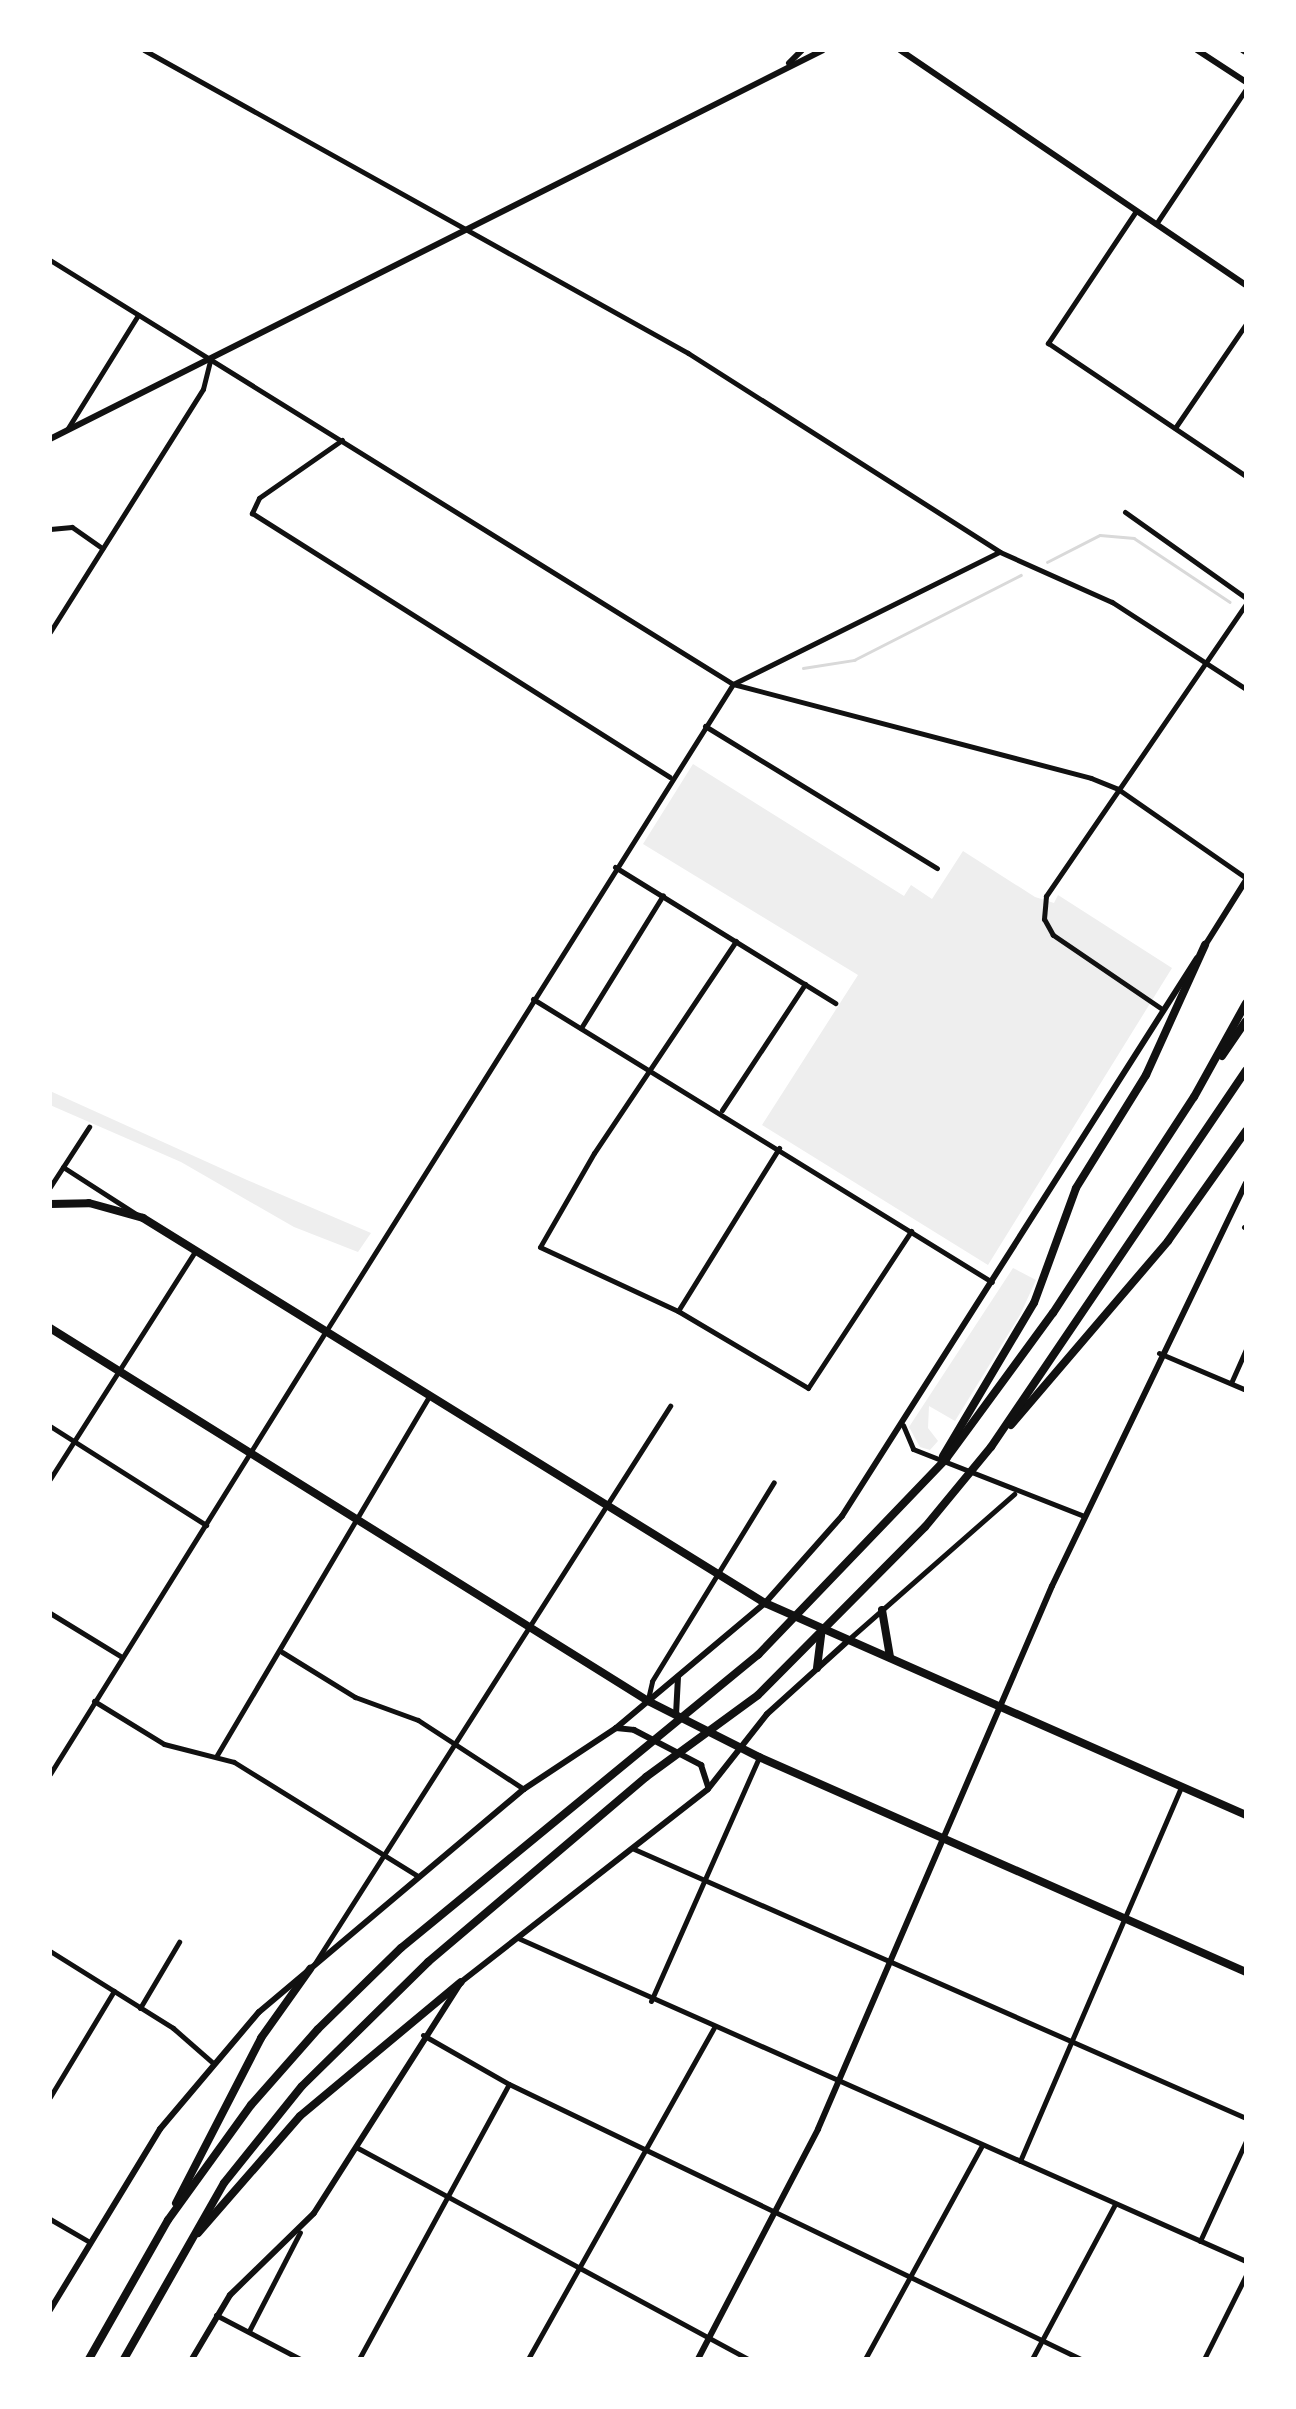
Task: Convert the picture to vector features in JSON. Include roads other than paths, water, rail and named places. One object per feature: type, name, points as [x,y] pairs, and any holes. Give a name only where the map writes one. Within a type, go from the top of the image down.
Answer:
[{"type":"main road","points":[[772,76],[802,50]]},
{"type":"main road","points":[[50,439],[823,50]]},
{"type":"main road","points":[[900,50],[1246,285]]},
{"type":"main road","points":[[1197,50],[1246,86]]},
{"type":"main road","points":[[50,2310],[88,2240],[160,2129],[259,2012],[524,1789],[616,1728],[765,1602],[842,1516],[903,1426],[1246,879]]},
{"type":"main road","points":[[964,1431],[1034,1303],[1076,1188],[1146,1075],[1205,946]]},
{"type":"main road","points":[[1194,1097],[1246,1003]]},
{"type":"main road","points":[[168,2220],[252,2106],[318,2029],[401,1948],[769,1645],[929,1478],[1246,1021]]},
{"type":"main road","points":[[991,1448],[1246,1070]]},
{"type":"main road","points":[[124,2359],[224,2183],[316,2073],[428,1962],[646,1777],[758,1696],[891,1565],[1122,1299],[1246,1129]]},
{"type":"main road","points":[[698,2359],[776,2215],[1084,1516],[1246,1183]]},
{"type":"main road","points":[[50,1204],[89,1203],[143,1218],[716,1576],[765,1602],[1246,1815]]},
{"type":"main road","points":[[50,1328],[648,1700],[740,1748],[1246,1972]]},
{"type":"main road","points":[[882,1610],[890,1657]]},
{"type":"main road","points":[[817,1668],[822,1627]]},
{"type":"main road","points":[[188,2243],[300,2116],[515,1936],[634,1849],[708,1788],[740,1748],[850,1639]]},
{"type":"main road","points":[[676,1715],[678,1676]]},
{"type":"main road","points":[[616,1728],[634,1730],[701,1765],[708,1788]]},
{"type":"main road","points":[[89,2359],[168,2220],[261,2038],[310,1970]]},
{"type":"main road","points":[[192,2359],[216,2315],[250,2274],[300,2232],[460,1982]]},
{"type":"street","points":[[144,50],[688,353],[1000,552],[1112,602],[1246,688]]},
{"type":"street","points":[[1156,224],[1246,86]]},
{"type":"street","points":[[1136,211],[1048,342],[1246,476]]},
{"type":"street","points":[[50,260],[733,684],[1118,789],[1246,879]]},
{"type":"street","points":[[66,430],[138,315]]},
{"type":"street","points":[[1175,428],[1246,324]]},
{"type":"street","points":[[50,632],[202,389],[210,360]]},
{"type":"street","points":[[342,440],[259,498],[252,514],[670,777]]},
{"type":"street","points":[[1124,512],[1246,601],[1046,896],[1044,918],[1053,935],[1162,1009]]},
{"type":"street","points":[[50,529],[72,527],[102,548]]},
{"type":"street","points":[[50,1774],[670,777],[733,684],[1000,552]]},
{"type":"street","points":[[704,726],[937,868]]},
{"type":"street","points":[[615,867],[836,1003]]},
{"type":"street","points":[[581,1028],[662,895]]},
{"type":"street","points":[[736,941],[651,1068],[540,1248],[678,1311],[808,1388],[911,1231]]},
{"type":"street","points":[[722,1110],[805,984]]},
{"type":"street","points":[[533,999],[722,1110],[992,1282]]},
{"type":"street","points":[[50,1186],[89,1126]]},
{"type":"street","points":[[678,1311],[779,1147]]},
{"type":"street","points":[[64,1167],[143,1218]]},
{"type":"street","points":[[50,1480],[196,1250]]},
{"type":"street","points":[[1231,1383],[1246,1350]]},
{"type":"street","points":[[1160,1353],[1246,1390]]},
{"type":"street","points":[[218,1755],[282,1652],[354,1517],[429,1396]]},
{"type":"street","points":[[310,1970],[670,1406]]},
{"type":"street","points":[[50,1426],[206,1525]]},
{"type":"street","points":[[903,1426],[912,1450],[1014,1494],[1084,1516]]},
{"type":"street","points":[[648,1700],[652,1681],[774,1482]]},
{"type":"street","points":[[850,1639],[1014,1494]]},
{"type":"street","points":[[50,1612],[122,1657]]},
{"type":"street","points":[[282,1652],[355,1697],[418,1720],[524,1789]]},
{"type":"street","points":[[94,1701],[164,1744],[218,1755],[418,1876]]},
{"type":"street","points":[[651,2000],[759,1756]]},
{"type":"street","points":[[1019,2162],[1067,2042],[1126,1919],[1181,1787]]},
{"type":"street","points":[[634,1849],[1246,2118]]},
{"type":"street","points":[[515,1936],[651,2000],[1246,2261]]},
{"type":"street","points":[[140,2008],[179,1942]]},
{"type":"street","points":[[50,1951],[140,2008],[213,2063]]},
{"type":"street","points":[[50,2097],[114,1991]]},
{"type":"street","points":[[528,2359],[714,2028]]},
{"type":"street","points":[[423,2035],[510,2084],[776,2215],[1081,2359]]},
{"type":"street","points":[[359,2359],[510,2084]]},
{"type":"street","points":[[1200,2241],[1246,2142]]},
{"type":"street","points":[[865,2359],[982,2145]]},
{"type":"street","points":[[356,2147],[447,2201],[748,2359]]},
{"type":"street","points":[[1032,2359],[1115,2204]]},
{"type":"street","points":[[50,2219],[88,2240]]},
{"type":"street","points":[[249,2331],[300,2232]]},
{"type":"street","points":[[1204,2359],[1246,2275]]},
{"type":"street","points":[[216,2315],[300,2359]]},
{"type":"waterway","points":[[1047,562],[1100,535],[1134,538],[1230,602]]},
{"type":"waterway","points":[[803,668],[854,660],[1021,575]]}]
